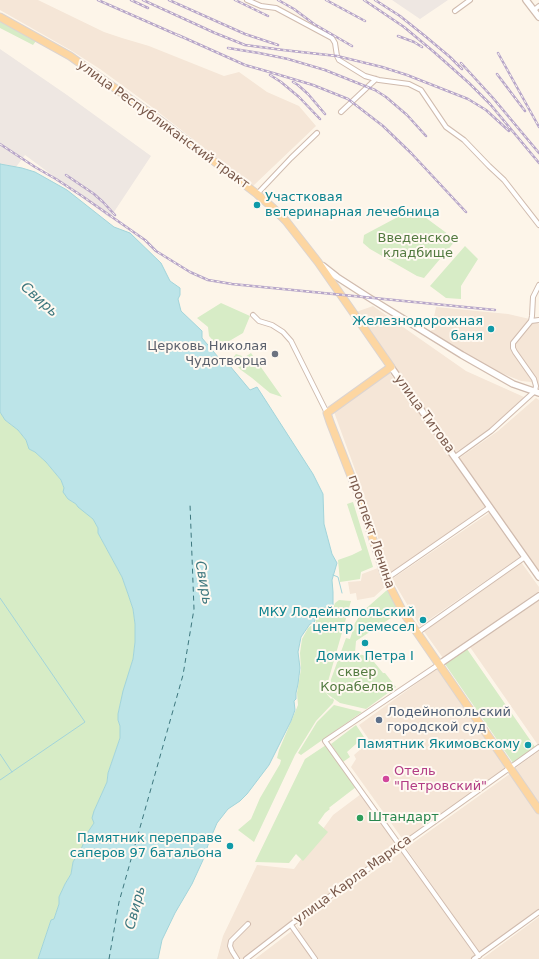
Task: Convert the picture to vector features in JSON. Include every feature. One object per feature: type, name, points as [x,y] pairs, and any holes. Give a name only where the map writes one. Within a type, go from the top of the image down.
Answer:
[{"type":"main road","name":"улица Республиканский тракт","points":[[0,17],[70,56],[165,124],[257,194],[286,221],[310,251]]},
{"type":"main road","name":"улица Титова","points":[[310,251],[391,367]]},
{"type":"main road","points":[[328,413],[391,367]]},
{"type":"main road","name":"проспект Ленина","points":[[328,413],[358,494],[386,579],[402,612],[539,810]]},
{"type":"street","points":[[247,0],[261,6],[276,8],[332,38],[335,43],[339,60],[365,76],[409,84],[421,90],[446,127],[464,140],[504,180],[539,225]]},
{"type":"street","points":[[455,12],[470,0]]},
{"type":"street","points":[[526,0],[539,17]]},
{"type":"street","points":[[534,10],[539,6]]},
{"type":"street","points":[[341,112],[376,79]]},
{"type":"street","points":[[257,194],[317,133]]},
{"type":"street","points":[[318,262],[361,293],[462,355],[513,384],[537,392]]},
{"type":"street","points":[[537,392],[534,379],[514,352],[513,343],[530,321],[532,316],[533,297],[539,285]]},
{"type":"street","name":"проспект Ленина","points":[[252,315],[259,321],[272,325],[283,332],[291,341],[328,413]]},
{"type":"street","points":[[530,321],[539,320]]},
{"type":"street","name":"улица Титова","points":[[391,367],[539,577]]},
{"type":"street","points":[[455,457],[491,431],[537,392]]},
{"type":"street","points":[[386,579],[490,507]]},
{"type":"street","points":[[417,633],[525,557]]},
{"type":"street","points":[[479,956],[326,741],[539,596]]},
{"type":"street","name":"улица Карла Маркса","points":[[246,959],[290,925],[539,747]]},
{"type":"street","points":[[474,959],[539,912]]},
{"type":"street","points":[[237,959],[230,946],[231,941],[248,924]]},
{"type":"street","points":[[290,925],[315,959]]},
{"type":"shaded area","points":[[0,0],[38,0],[104,32],[149,46],[224,76],[239,72],[267,92],[299,106],[316,126],[253,186],[148,104],[100,69],[72,51],[0,10]]},
{"type":"shaded area","points":[[392,0],[448,0],[420,19]]},
{"type":"shaded area","points":[[0,49],[67,95],[151,156],[110,218],[25,155],[16,167],[0,164]]},
{"type":"shaded area","points":[[373,306],[466,371],[524,397],[490,429],[456,452],[356,312]]},
{"type":"shaded area","points":[[436,307],[508,314],[534,320],[539,324],[539,387],[531,382],[521,381],[489,368],[431,332]]},
{"type":"shaded area","points":[[389,372],[486,506],[390,574],[361,486],[334,412]]},
{"type":"shaded area","points":[[536,398],[539,400],[539,574],[458,459],[498,431]]},
{"type":"shaded area","points":[[489,513],[520,557],[420,626],[392,579]]},
{"type":"shaded area","points":[[521,562],[539,587],[539,591],[443,658],[423,630]]},
{"type":"shaded area","points":[[378,568],[385,587],[374,597],[357,600],[356,593],[350,594],[348,582],[361,581],[362,574]]},
{"type":"shaded area","points":[[539,600],[539,744],[538,745],[470,647]]},
{"type":"shaded area","points":[[438,668],[506,768],[404,841],[351,767],[356,759],[354,755],[370,741],[359,725]]},
{"type":"shaded area","points":[[539,751],[539,805],[514,769]]},
{"type":"shaded area","points":[[511,773],[539,815],[539,910],[480,954],[406,848]]},
{"type":"shaded area","points":[[361,794],[397,846],[244,959],[217,959],[223,936],[257,865],[294,869],[333,815]]},
{"type":"shaded area","points":[[403,851],[475,956],[471,959],[318,959],[299,931],[297,925]]},
{"type":"shaded area","points":[[539,917],[539,959],[482,959]]},
{"type":"shaded area","points":[[293,930],[314,959],[255,959]]},
{"type":"green space","points":[[0,21],[36,41],[33,45],[0,28]]},
{"type":"green space","name":"Введенское кладбище","points":[[409,211],[418,212],[456,240],[424,278],[417,276],[370,249],[363,243],[364,235]]},
{"type":"green space","points":[[465,246],[478,259],[461,286],[461,299],[446,298],[430,286]]},
{"type":"green space","points":[[221,303],[250,316],[243,333],[219,347],[209,336],[208,327],[197,318]]},
{"type":"green space","points":[[251,353],[282,397],[270,393],[231,360],[236,354],[245,357]]},
{"type":"green space","points":[[0,412],[5,420],[18,430],[26,440],[29,449],[35,452],[46,462],[61,480],[68,499],[93,519],[98,528],[98,533],[122,577],[133,609],[135,624],[133,659],[118,714],[120,738],[108,773],[107,782],[94,811],[94,823],[73,862],[71,874],[59,897],[59,904],[54,920],[51,920],[38,959],[0,959]]},
{"type":"green space","points":[[353,502],[373,567],[361,572],[360,579],[340,582],[338,560],[362,550],[347,504]]},
{"type":"green space","name":"сквер Корабелов","points":[[387,590],[400,612],[356,641],[355,653],[370,657],[396,687],[366,709],[340,703],[326,693],[346,638],[350,639],[355,623],[362,612]]},
{"type":"green space","points":[[339,600],[351,601],[325,692],[331,699],[332,698],[334,700],[333,703],[316,721],[295,755],[254,842],[238,830],[251,819],[260,798],[280,764],[281,760],[277,758],[279,750],[298,705],[297,693],[301,669],[300,653],[302,639],[308,628],[316,622],[315,615],[317,610],[330,610]]},
{"type":"green space","points":[[467,649],[535,747],[513,763],[445,664]]},
{"type":"green space","points":[[334,705],[362,712],[301,755],[298,753],[317,722]]},
{"type":"green space","points":[[356,725],[364,737],[347,752],[350,757],[343,762],[331,744]]},
{"type":"green space","points":[[326,745],[356,787],[330,807],[330,809],[325,813],[318,823],[328,832],[303,861],[296,854],[289,863],[255,862],[305,759]]},
{"type":"water","name":"Свирь","points":[[0,164],[35,172],[67,190],[114,227],[130,233],[161,263],[170,281],[180,288],[180,295],[178,299],[181,311],[202,331],[202,338],[226,366],[230,366],[250,390],[257,387],[313,474],[323,494],[324,524],[332,554],[337,563],[332,580],[333,605],[329,609],[315,609],[312,613],[315,620],[314,623],[310,624],[301,637],[298,652],[300,668],[296,699],[294,701],[295,710],[291,721],[269,765],[247,794],[228,809],[217,823],[192,884],[175,913],[162,940],[158,959],[38,959],[51,920],[54,919],[59,904],[59,897],[71,874],[73,862],[94,823],[92,818],[94,811],[107,782],[108,773],[120,738],[118,714],[123,691],[133,659],[135,624],[133,609],[122,577],[98,533],[98,528],[93,519],[68,499],[63,492],[64,488],[61,480],[46,462],[35,452],[29,449],[26,440],[18,430],[5,420],[0,412]]},
{"type":"waterway","points":[[333,575],[338,577],[342,593]]},
{"type":"waterway","points":[[0,598],[85,722],[0,780]]},
{"type":"waterway","points":[[0,754],[12,772]]},
{"type":"ferry route","points":[[109,959],[119,902],[183,675],[194,609],[190,504]]},
{"type":"railway","points":[[98,0],[182,37]]},
{"type":"railway","points":[[131,0],[148,8]]},
{"type":"railway","points":[[143,0],[245,45],[337,56],[407,75],[468,99],[486,110],[509,131]]},
{"type":"railway","points":[[169,0],[245,34],[278,45]]},
{"type":"railway","points":[[235,0],[268,16]]},
{"type":"railway","points":[[278,0],[294,9],[314,24],[352,46]]},
{"type":"railway","points":[[326,0],[365,21]]},
{"type":"railway","points":[[364,0],[404,27],[469,83],[490,104],[539,163]]},
{"type":"railway","points":[[375,0],[400,16],[450,57],[462,69]]},
{"type":"railway","points":[[178,35],[245,65],[313,85],[348,99],[383,126],[411,153],[466,212]]},
{"type":"railway","points":[[398,36],[414,42],[422,47]]},
{"type":"railway","points":[[228,48],[288,59],[325,70],[375,90],[386,97],[407,115],[426,136]]},
{"type":"railway","points":[[498,53],[539,127]]},
{"type":"railway","points":[[461,63],[493,98],[539,153]]},
{"type":"railway","points":[[497,74],[525,111]]},
{"type":"railway","points":[[270,75],[299,97],[320,119]]},
{"type":"railway","points":[[293,82],[308,94],[325,114]]},
{"type":"railway","points":[[0,144],[82,196],[145,240],[156,251],[190,272],[208,280],[232,284],[495,310]]},
{"type":"railway","points":[[66,175],[94,194],[115,215]]},
{"type":"place","name":"Участковая ветеринарная лечебница","points":[[257,205]]},
{"type":"place","name":"Железнодорожная баня","points":[[491,329]]},
{"type":"place","name":"Церковь Николая Чудотворца","points":[[275,354]]},
{"type":"place","name":"МКУ Лодейнопольский центр ремесел","points":[[423,620]]},
{"type":"place","name":"Домик Петра I","points":[[365,643]]},
{"type":"place","name":"Лодейнопольский городской суд","points":[[379,720]]},
{"type":"place","name":"Памятник Якимовскому","points":[[528,745]]},
{"type":"place","name":"Отель \"Петровский\"","points":[[386,779]]},
{"type":"place","name":"Штандарт","points":[[360,818]]},
{"type":"place","name":"Памятник переправе саперов 97 батальона","points":[[230,846]]}]
